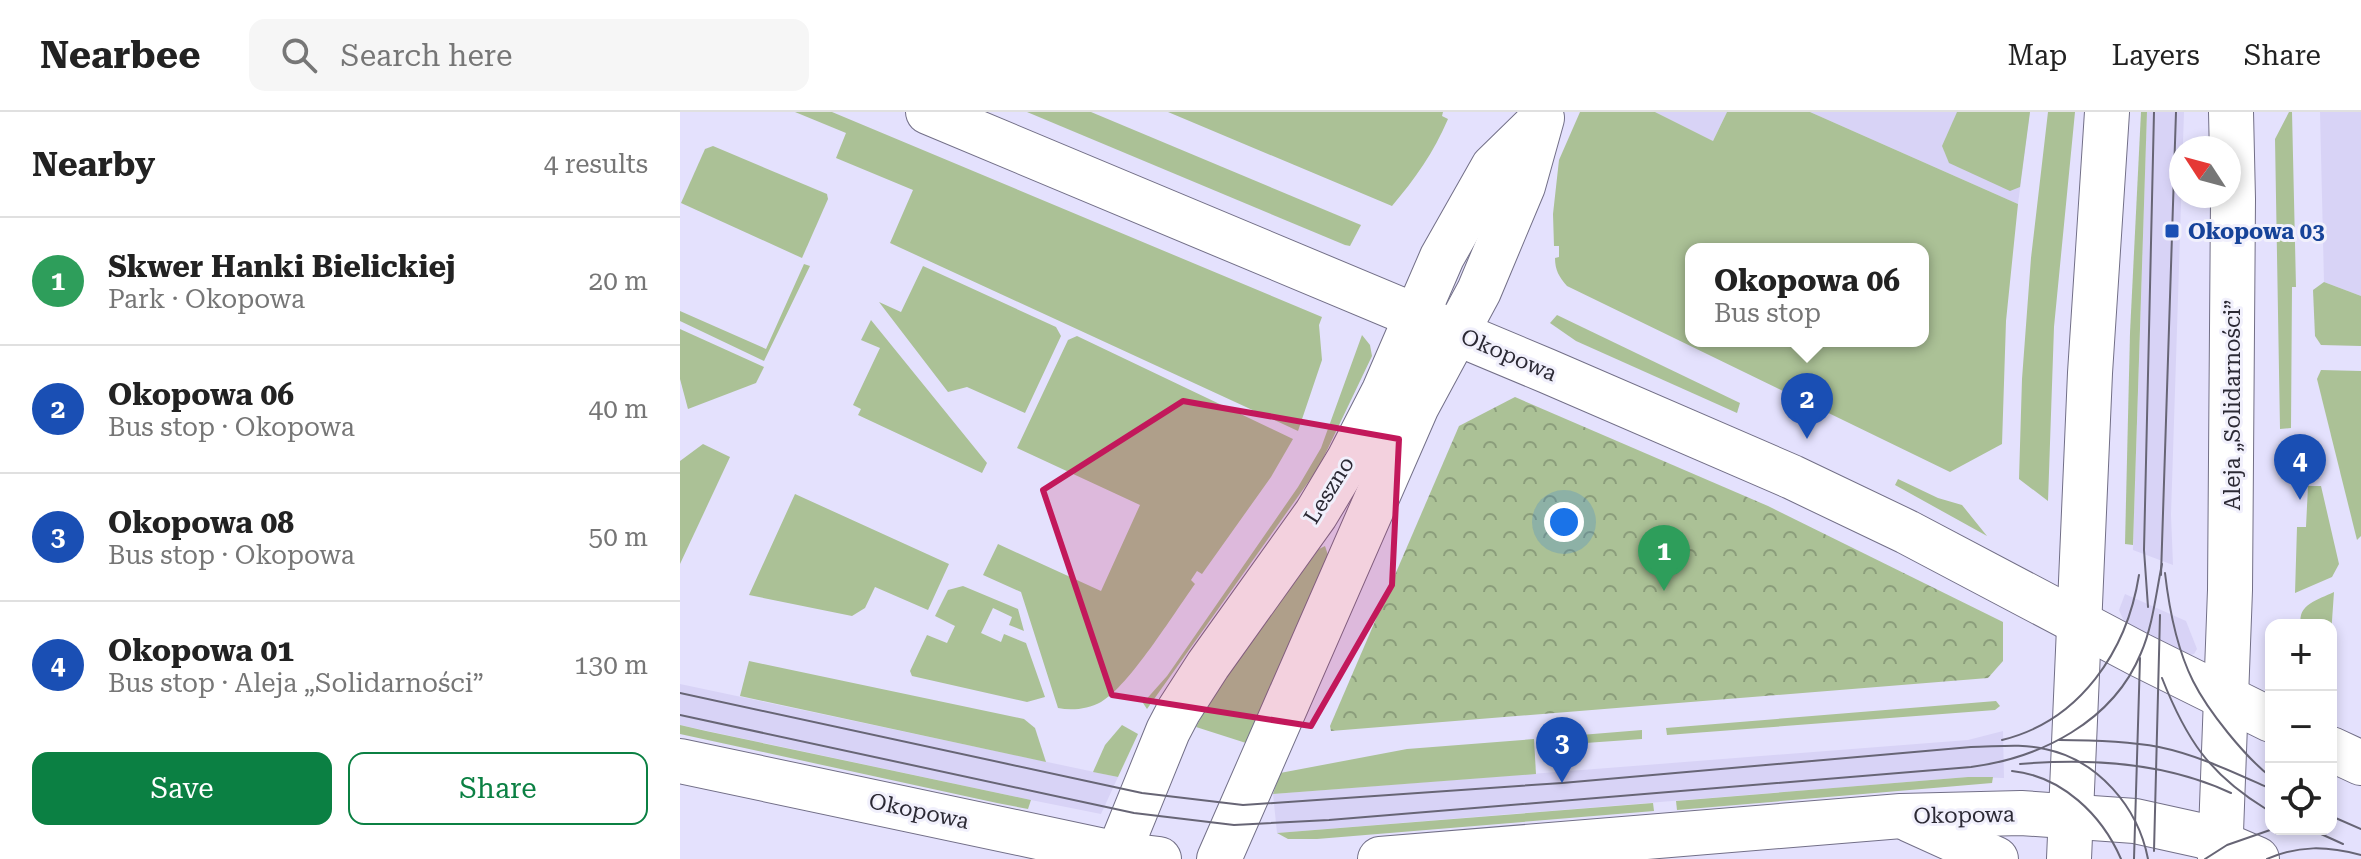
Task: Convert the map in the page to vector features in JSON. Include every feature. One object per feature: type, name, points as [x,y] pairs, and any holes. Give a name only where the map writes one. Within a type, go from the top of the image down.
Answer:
[{"type":"main road","name":"Okopowa","points":[[928,112],[1457,333],[1833,496],[2226,699]]},
{"type":"main road","points":[[2069,859],[2090,373],[2107,112]]},
{"type":"main road","name":"Aleja „Solidarności”","points":[[2231,112],[2231,491],[2226,699],[2232,853]]},
{"type":"main road","name":"Leszno","points":[[1131,857],[1168,731],[1179,710],[1333,487],[1375,409],[1442,257],[1493,167],[1542,117]]},
{"type":"main road","name":"Leszno","points":[[1219,859],[1417,406],[1475,299],[1523,186],[1542,117]]},
{"type":"main road","points":[[2226,699],[2265,717]]},
{"type":"main road","points":[[2337,752],[2361,763]]},
{"type":"main road","name":"Okopowa","points":[[680,761],[1131,857]]},
{"type":"main road","name":"Okopowa","points":[[1380,859],[1901,816],[1975,813],[2154,823],[2232,853]]},
{"type":"main road","points":[[1901,816],[1996,859]]},
{"type":"highlighted area","points":[[1183,401],[1399,439],[1392,585],[1311,726],[1112,695],[1043,490]]},
{"type":"shaded area","points":[[1655,112],[1727,112],[1713,141]]},
{"type":"shaded area","points":[[1810,112],[2030,112],[2018,204]]},
{"type":"shaded area","points":[[2147,112],[2184,112],[2183,136],[2169,136],[2169,208],[2181,208],[2171,515],[2173,565],[2133,550]]},
{"type":"shaded area","points":[[2320,112],[2361,112],[2361,296],[2324,282]]},
{"type":"shaded area","points":[[2125,594],[2186,621],[2197,649],[2194,654],[2186,656],[2124,621],[2119,610]]},
{"type":"shaded area","points":[[680,684],[1118,777],[1101,814],[1031,800],[680,725]]},
{"type":"shaded area","points":[[2003,731],[2004,778],[1968,777],[1277,833],[1273,794],[1968,740]]},
{"type":"green space","points":[[795,112],[832,112],[1322,317],[1319,325],[1322,360],[1298,431],[890,243],[913,190],[836,158],[846,133]]},
{"type":"green space","points":[[1027,112],[1091,112],[1361,225],[1350,246],[1345,245]]},
{"type":"green space","points":[[1168,112],[1443,112],[1442,116],[1448,119],[1423,165],[1392,206]]},
{"type":"green space","points":[[1580,112],[1655,112],[1713,141],[1727,112],[1810,112],[2018,204],[2006,321],[2002,444],[1950,472],[1693,347],[1929,347],[1929,243],[1685,243],[1685,343],[1567,286],[1557,270],[1555,258],[1559,257],[1559,246],[1554,246],[1553,214],[1559,160]]},
{"type":"green space","points":[[1957,112],[2030,112],[2020,187],[2010,191],[1949,163],[1942,146]]},
{"type":"green space","points":[[2048,112],[2075,112],[2054,327],[2048,501],[2019,479],[2022,379],[2031,258]]},
{"type":"green space","points":[[2141,112],[2147,112],[2133,545],[2125,544],[2130,333]]},
{"type":"green space","points":[[2289,112],[2292,112],[2296,287],[2292,287],[2291,428],[2280,429],[2275,139]]},
{"type":"green space","points":[[713,146],[827,194],[828,199],[802,258],[681,203],[705,149]]},
{"type":"green space","points":[[804,264],[810,266],[764,361],[680,321],[680,311],[766,349]]},
{"type":"green space","points":[[923,266],[1056,327],[1061,336],[1025,413],[967,387],[948,392],[879,302],[901,312]]},
{"type":"green space","points":[[2324,282],[2361,296],[2361,346],[2321,345],[2315,336],[2313,290]]},
{"type":"green space","points":[[1557,315],[1740,403],[1737,413],[1576,341],[1550,323]]},
{"type":"green space","points":[[871,320],[987,463],[982,473],[858,415],[861,409],[853,405],[880,348],[861,340]]},
{"type":"green space","points":[[680,329],[764,367],[756,383],[688,409],[680,379]]},
{"type":"green space","points":[[1362,335],[1370,345],[1372,356],[1319,467],[1147,709],[1143,703],[1167,676],[1298,487],[1321,448]]},
{"type":"green space","points":[[1077,336],[1293,439],[1271,477],[1202,574],[1197,571],[1191,580],[1195,584],[1125,681],[1101,702],[1085,708],[1069,709],[1058,708],[1021,592],[983,575],[998,544],[1101,591],[1140,505],[1017,448],[1068,340]]},
{"type":"green space","points":[[2321,370],[2361,371],[2361,536],[2357,540],[2317,379]]},
{"type":"green space","points":[[1515,397],[1768,506],[2003,622],[2003,661],[1988,678],[1331,731],[1330,726],[1459,426]]},
{"type":"green space","points":[[703,444],[730,457],[680,564],[680,461]]},
{"type":"green space","points":[[1898,479],[1938,498],[1962,505],[1987,536],[1895,485]]},
{"type":"green space","points":[[2308,486],[2321,486],[2339,564],[2332,577],[2295,593],[2297,527],[2306,527]]},
{"type":"green space","points":[[795,494],[949,564],[928,610],[875,587],[865,608],[852,616],[749,595]]},
{"type":"green space","points":[[1325,546],[1328,555],[1246,743],[1196,727],[1213,694],[1319,549]]},
{"type":"green space","points":[[963,586],[1018,609],[1024,631],[1009,625],[1012,617],[993,608],[981,633],[1001,642],[1004,634],[1026,643],[1045,697],[1027,702],[912,676],[910,671],[927,635],[947,643],[955,626],[935,616],[948,590]]},
{"type":"green space","points":[[2334,592],[2332,619],[2301,619],[2305,607]]},
{"type":"green space","points":[[749,661],[1024,719],[1035,728],[1046,762],[740,696]]},
{"type":"green space","points":[[1996,701],[2000,706],[1995,710],[1667,735],[1666,728]]},
{"type":"green space","points":[[680,725],[1031,800],[1028,809],[997,803],[680,734]]},
{"type":"green space","points":[[1122,725],[1138,734],[1118,777],[1093,772],[1105,745]]},
{"type":"green space","points":[[1642,730],[1642,739],[1557,745],[1556,737]]},
{"type":"green space","points":[[1534,739],[1536,774],[1273,794],[1280,773],[1407,749]]},
{"type":"green space","points":[[1993,777],[1992,783],[1677,810],[1676,801]]},
{"type":"green space","points":[[1653,803],[1654,811],[1317,839],[1288,839],[1277,833]]},
{"type":"tram line","points":[[2148,607],[2144,550],[2154,112]]},
{"type":"tram line","points":[[2161,575],[2176,112]]},
{"type":"tram line","points":[[680,715],[1134,813],[1234,825],[1329,820],[1971,767],[2023,755],[2048,745],[2093,717],[2112,699],[2141,653],[2162,564]]},
{"type":"tram line","points":[[2165,573],[2174,628],[2193,681],[2228,733],[2265,772]]},
{"type":"tram line","points":[[2002,740],[2030,731],[2055,717],[2095,679],[2124,630],[2139,575]]},
{"type":"tram line","points":[[2154,851],[2160,615]]},
{"type":"tram line","points":[[2134,859],[2140,658]]},
{"type":"tram line","points":[[2162,678],[2180,719],[2202,753],[2229,782],[2265,808]]},
{"type":"tram line","points":[[680,693],[1142,793],[1243,805],[1562,783],[1971,747],[2036,747],[2082,764],[2113,789],[2135,821],[2148,859]]},
{"type":"tram line","points":[[2059,740],[2135,743],[2174,750],[2265,786]]},
{"type":"tram line","points":[[2020,764],[2101,762],[2127,765],[2180,775],[2231,793]]},
{"type":"tram line","points":[[2012,771],[2047,781],[2078,800],[2103,827],[2121,859]]},
{"type":"tram line","points":[[2337,819],[2361,829]]},
{"type":"tram line","points":[[2205,859],[2227,845],[2265,832]]},
{"type":"tram line","points":[[2323,835],[2343,844]]},
{"type":"tram line","points":[[2267,859],[2290,851],[2313,848],[2361,855]]},
{"type":"place","name":"Okopowa 03","points":[[2172,231]]},
{"type":"place","name":"Okopowa 06","points":[[1807,439]]},
{"type":"place","name":"Okopowa 01","points":[[2300,500]]},
{"type":"place","name":"Skwer Hanki Bielickiej","points":[[1664,591]]},
{"type":"place","name":"Okopowa 08","points":[[1562,783]]}]
